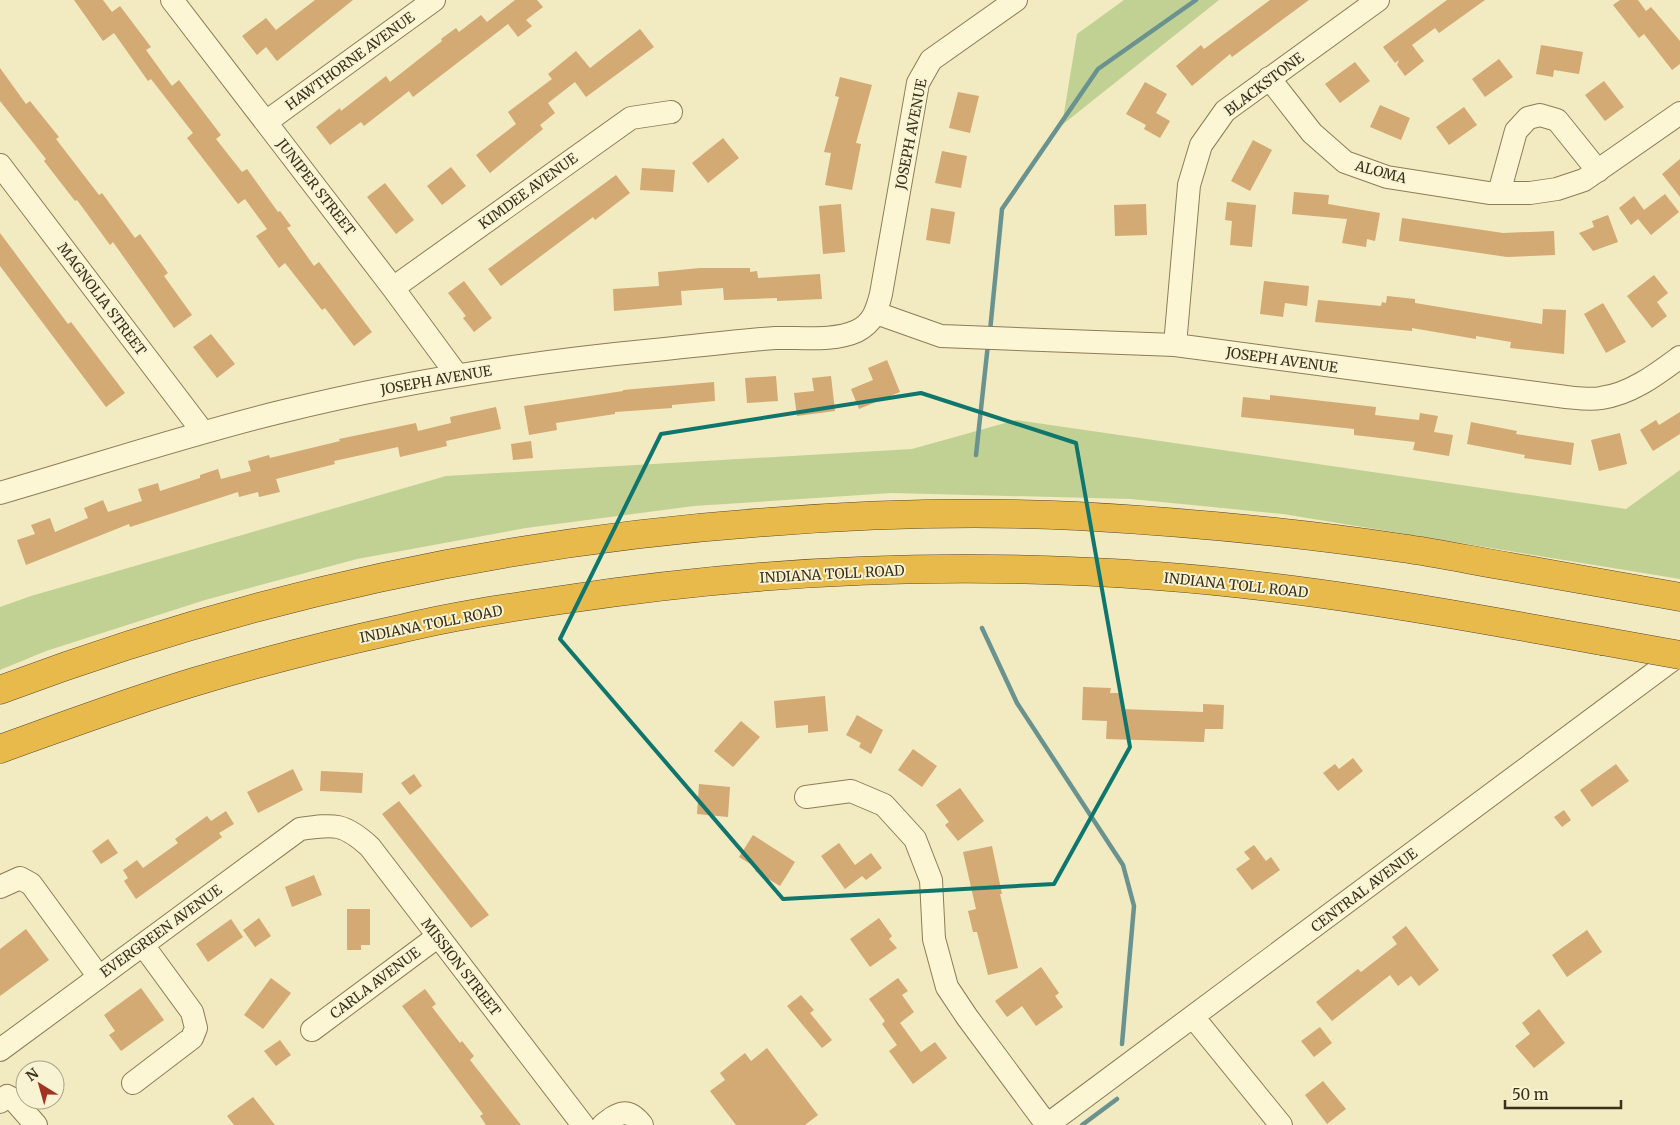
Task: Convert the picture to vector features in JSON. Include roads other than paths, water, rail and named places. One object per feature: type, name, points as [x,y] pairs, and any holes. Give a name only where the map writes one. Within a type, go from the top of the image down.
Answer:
[{"type":"highway","points":[[0,690],[69,664],[171,631],[383,576],[490,555],[608,537],[700,527],[830,517],[963,513],[1072,516],[1172,522],[1405,548],[1672,596]]},
{"type":"highway","name":"INDIANA TOLL ROAD","points":[[0,748],[193,682],[404,627],[622,591],[757,578],[846,572],[959,569],[1075,571],[1159,576],[1277,588],[1381,602],[1680,654]]},
{"type":"street","name":"JUNIPER STREET","points":[[172,0],[393,288],[457,375]]},
{"type":"street","name":"HAWTHORNE AVENUE","points":[[266,122],[434,0]]},
{"type":"street","name":"JOSEPH AVENUE","points":[[0,493],[203,432],[280,412],[457,375],[547,360],[774,338],[840,336],[856,332],[868,324],[876,313],[881,294],[918,83],[923,71],[931,60],[1016,0]]},
{"type":"street","name":"BLACKSTONE","points":[[1175,345],[1189,185],[1201,145],[1225,111],[1378,0]]},
{"type":"street","name":"ALOMA","points":[[1269,78],[1312,133],[1345,162],[1387,177],[1500,193],[1530,193],[1557,189],[1584,180],[1680,113]]},
{"type":"street","name":"KIMDEE AVENUE","points":[[393,288],[631,118],[671,112]]},
{"type":"street","points":[[1500,193],[1516,131],[1528,118],[1540,115],[1557,120],[1598,171]]},
{"type":"street","name":"MAGNOLIA STREET","points":[[0,165],[203,432]]},
{"type":"street","name":"JOSEPH AVENUE","points":[[876,313],[941,336],[970,339],[1175,345],[1566,397],[1601,398],[1625,391],[1657,375],[1680,357]]},
{"type":"street","name":"CENTRAL AVENUE","points":[[1047,1125],[1194,1018],[1680,654]]},
{"type":"street","points":[[806,798],[851,791],[884,805],[915,839],[931,880],[934,939],[947,986],[967,1017],[1047,1125]]},
{"type":"street","name":"MISSION STREET","points":[[328,825],[352,831],[370,847],[437,937],[583,1125]]},
{"type":"street","name":"EVERGREEN AVENUE","points":[[0,1050],[300,829],[328,825]]},
{"type":"street","points":[[0,887],[20,878],[32,884],[99,977]]},
{"type":"street","name":"CARLA AVENUE","points":[[312,1030],[437,937]]},
{"type":"street","points":[[133,1083],[192,1038],[196,1028],[192,1012],[143,945]]},
{"type":"street","points":[[1194,1018],[1282,1125]]},
{"type":"street","points":[[0,1102],[7,1096],[14,1099],[36,1125]]},
{"type":"street","points":[[609,1120],[626,1113],[634,1115],[642,1125]]},
{"type":"waterway","points":[[990,331],[1002,209],[1098,69],[1196,0]]},
{"type":"waterway","points":[[976,455],[988,344]]},
{"type":"waterway","points":[[982,628],[1017,703],[1123,865],[1134,906],[1122,1044]]},
{"type":"waterway","points":[[1082,1125],[1117,1099]]}]
